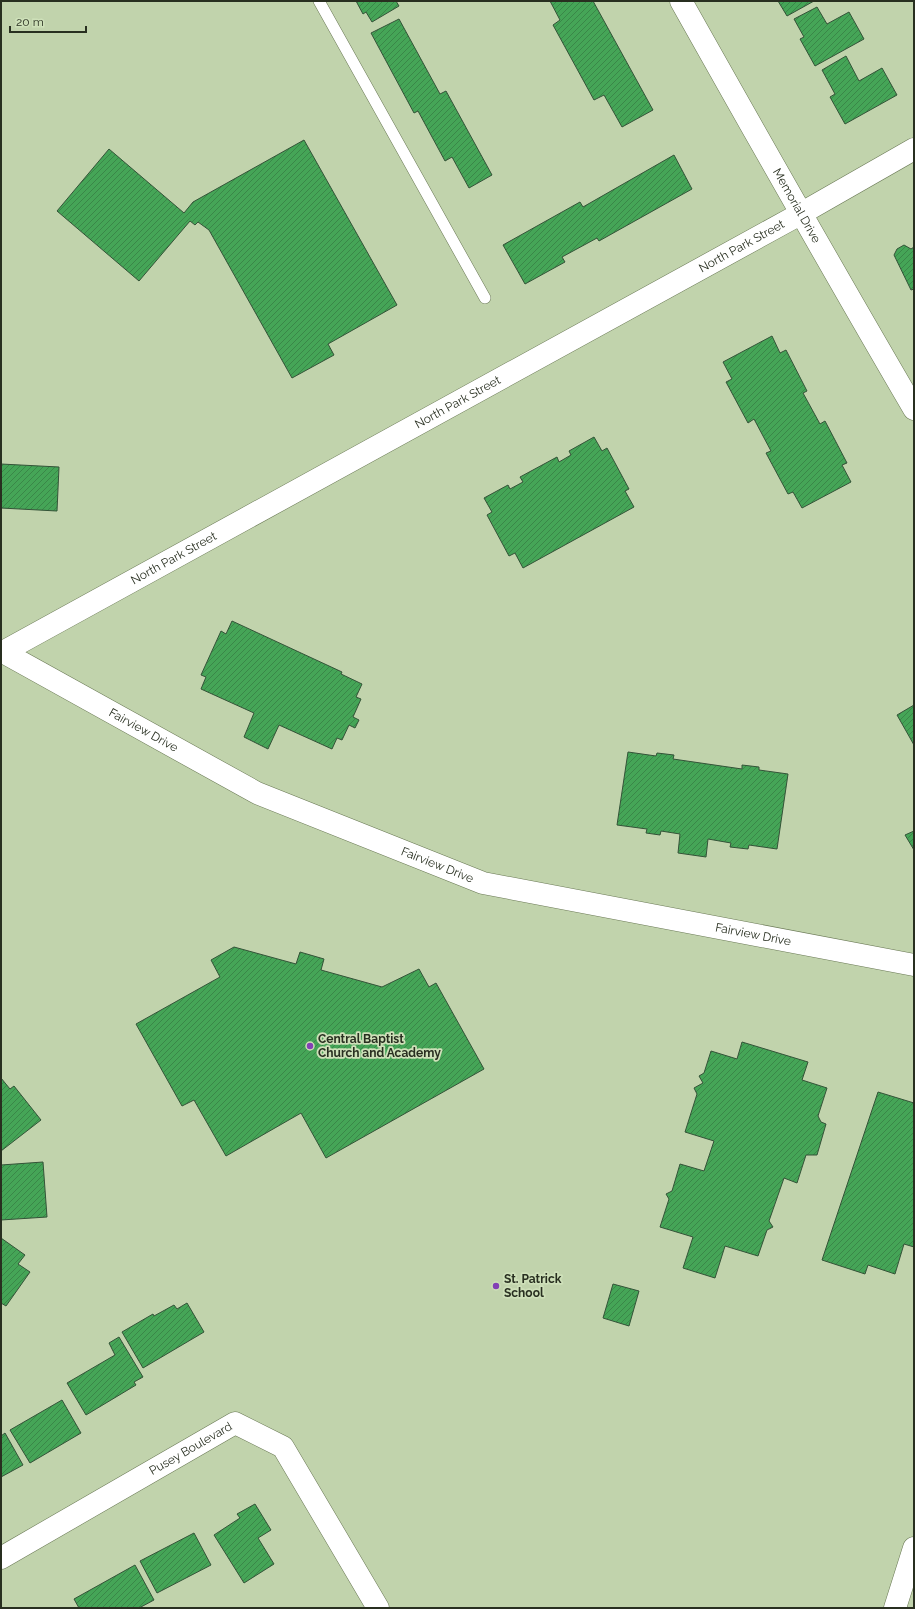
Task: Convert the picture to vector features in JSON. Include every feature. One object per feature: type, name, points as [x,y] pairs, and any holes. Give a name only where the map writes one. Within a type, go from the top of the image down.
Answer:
[{"type":"main road","name":"Memorial Drive","points":[[681,1],[782,182],[802,213],[816,242],[913,403]]},
{"type":"main road","name":"North Park Street","points":[[2,652],[802,213],[914,149]]},
{"type":"main road","name":"Fairview Drive","points":[[2,652],[257,793],[483,883],[914,965]]},
{"type":"main road","name":"Pusey Boulevard","points":[[1,1558],[235,1423],[283,1447],[378,1608]]},
{"type":"main road","points":[[895,1608],[914,1548]]},
{"type":"lane","points":[[319,1],[485,298]]},
{"type":"building","points":[[356,1],[396,1],[399,6],[372,22],[366,12],[363,14]]},
{"type":"building","points":[[550,1],[593,1],[653,110],[622,127],[604,95],[594,100],[553,25],[560,20]]},
{"type":"building","points":[[778,1],[814,1],[787,16]]},
{"type":"building","points":[[817,7],[827,24],[849,12],[864,39],[815,66],[800,39],[804,37],[794,19]]},
{"type":"building","points":[[399,19],[440,94],[446,91],[492,175],[469,188],[452,157],[445,161],[418,111],[414,113],[371,33]]},
{"type":"building","points":[[846,56],[859,81],[882,68],[897,95],[845,124],[830,97],[835,94],[822,70]]},
{"type":"building","points":[[304,140],[397,305],[328,344],[334,355],[292,378],[209,230],[198,222],[195,225],[190,221],[139,281],[57,211],[109,149],[184,213],[193,202]]},
{"type":"building","points":[[674,155],[692,189],[599,241],[597,238],[562,257],[565,262],[525,284],[503,245],[580,202],[583,207]]},
{"type":"building","points":[[904,245],[911,249],[914,247],[914,289],[911,290],[894,255],[897,249]]},
{"type":"building","points":[[772,336],[780,353],[786,350],[807,391],[803,393],[820,424],[825,421],[847,463],[842,465],[851,482],[802,508],[793,492],[788,494],[766,453],[771,451],[754,419],[748,423],[726,382],[732,379],[723,362]]},
{"type":"building","points":[[594,437],[602,451],[607,448],[629,489],[625,491],[634,507],[523,568],[515,553],[509,556],[487,515],[492,512],[484,498],[508,485],[510,489],[523,482],[520,477],[557,457],[559,462],[571,455],[569,451]]},
{"type":"building","points":[[1,464],[59,467],[57,511],[1,508]]},
{"type":"building","points":[[232,621],[342,672],[341,674],[362,684],[356,697],[361,699],[353,717],[359,720],[355,728],[349,725],[342,740],[337,738],[332,749],[279,725],[268,749],[244,737],[254,713],[201,689],[206,677],[201,675],[221,631],[226,634]]},
{"type":"building","points":[[914,705],[914,745],[897,715]]},
{"type":"building","points":[[628,752],[656,756],[657,753],[674,755],[673,759],[742,769],[742,765],[759,767],[759,770],[788,774],[777,849],[749,845],[748,849],[730,847],[731,843],[708,839],[706,857],[678,853],[680,834],[661,831],[660,835],[646,833],[647,829],[617,825]]},
{"type":"building","points":[[914,831],[914,850],[905,835]]},
{"type":"building","name":"Central Baptist Church and Academy","points":[[234,947],[296,964],[300,952],[324,959],[321,970],[382,987],[419,969],[429,987],[436,983],[484,1069],[326,1158],[301,1113],[226,1156],[194,1100],[182,1106],[136,1024],[220,977],[211,960]]},
{"type":"building","points":[[742,1042],[808,1062],[802,1080],[827,1088],[818,1116],[821,1122],[826,1124],[817,1155],[806,1155],[797,1183],[784,1178],[769,1221],[773,1227],[767,1230],[758,1256],[725,1246],[715,1278],[683,1268],[693,1237],[660,1227],[669,1199],[666,1194],[672,1191],[680,1164],[704,1171],[714,1141],[685,1132],[697,1094],[694,1088],[703,1083],[699,1076],[704,1073],[711,1051],[737,1059]]},
{"type":"building","points":[[1,1078],[10,1089],[14,1086],[41,1120],[1,1151]]},
{"type":"building","points":[[878,1092],[914,1103],[914,1247],[904,1244],[895,1274],[868,1265],[865,1274],[822,1260]]},
{"type":"building","points":[[43,1162],[47,1217],[1,1220],[1,1165]]},
{"type":"building","points":[[1,1238],[25,1255],[18,1264],[30,1272],[6,1306],[1,1303]]},
{"type":"building","points":[[613,1284],[639,1291],[629,1326],[603,1318]]},
{"type":"building","points":[[187,1303],[204,1332],[143,1368],[122,1332],[153,1314],[154,1316],[174,1305],[177,1309]]},
{"type":"building","points":[[119,1337],[143,1377],[134,1382],[136,1385],[86,1415],[67,1383],[115,1355],[109,1343]]},
{"type":"building","points":[[62,1400],[81,1433],[30,1463],[10,1430]]},
{"type":"building","points":[[5,1433],[23,1465],[1,1477],[1,1436]]},
{"type":"building","points":[[255,1504],[271,1530],[258,1538],[274,1564],[244,1583],[214,1535],[240,1518],[237,1514]]},
{"type":"building","points":[[194,1533],[211,1565],[157,1593],[140,1561]]},
{"type":"building","points":[[135,1565],[154,1600],[139,1608],[79,1608],[74,1599]]},
{"type":"place","name":"Central Baptist Church and Academy","points":[[310,1046]]},
{"type":"place","name":"St. Patrick School","points":[[496,1286]]}]
